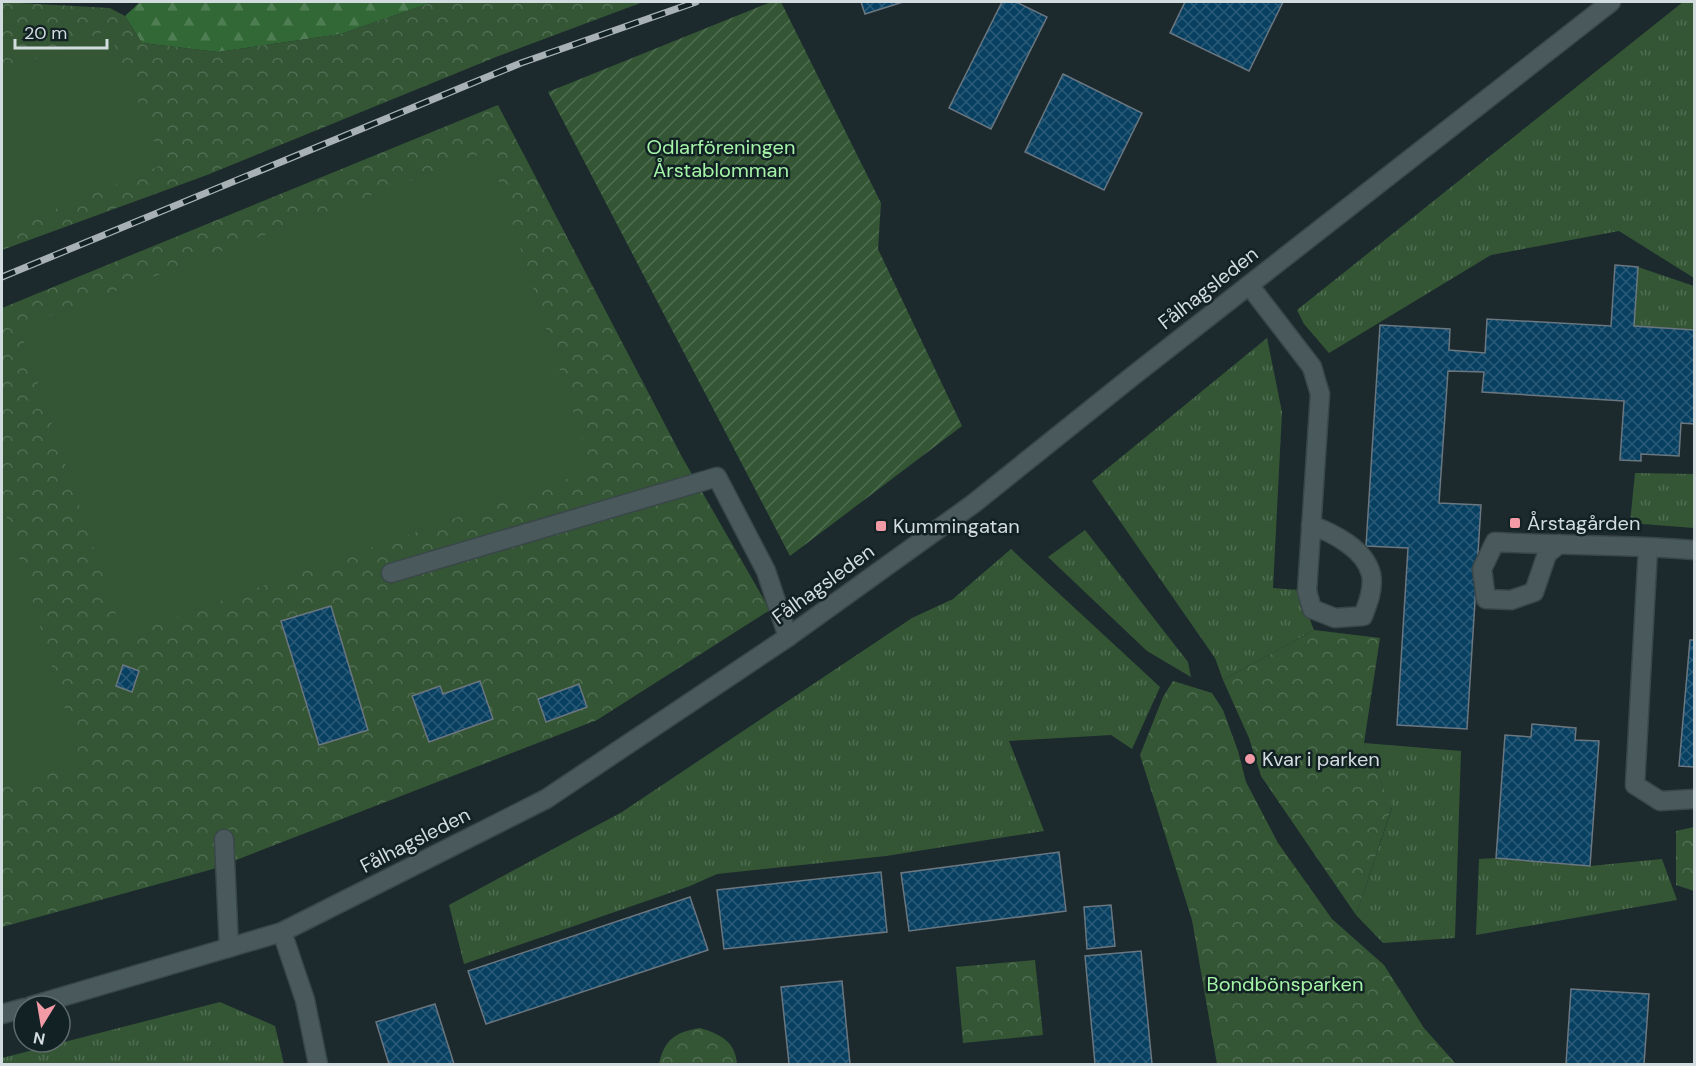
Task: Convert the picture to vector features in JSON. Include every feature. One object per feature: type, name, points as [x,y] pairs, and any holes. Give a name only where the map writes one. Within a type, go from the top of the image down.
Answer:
[{"type":"street","name":"Fålhagsleden","points":[[72,994],[282,932],[546,799],[788,637],[973,504],[1611,2]]},
{"type":"street","points":[[1249,285],[1312,367],[1320,394],[1311,525],[1307,591],[1312,609],[1335,618],[1363,616],[1370,597],[1371,574],[1358,551],[1330,532],[1311,525]]},
{"type":"street","points":[[391,573],[717,477],[766,571],[788,637]]},
{"type":"street","points":[[1559,544],[1547,554],[1534,591],[1511,600],[1486,598],[1482,569],[1496,542],[1559,544],[1695,550]]},
{"type":"street","points":[[1648,548],[1635,785],[1660,801],[1695,799]]},
{"type":"street","points":[[224,839],[229,948]]},
{"type":"street","points":[[282,932],[304,1000],[318,1065]]},
{"type":"green space","points":[[2,2],[110,8],[125,16],[142,43],[218,52],[341,34],[433,2],[643,2],[496,57],[207,175],[2,250]]},
{"type":"green space","points":[[140,2],[433,2],[341,34],[218,52],[142,43],[125,16]]},
{"type":"green space","name":"Odlarföreningen Årstablomman","points":[[771,2],[781,2],[881,203],[878,249],[962,426],[790,556],[548,92]]},
{"type":"green space","points":[[1683,2],[1694,2],[1694,278],[1619,231],[1491,255],[1329,353],[1304,324],[1297,310]]},
{"type":"green space","points":[[108,30],[164,164],[2,231],[2,72]]},
{"type":"green space","points":[[498,105],[682,457],[770,610],[597,720],[213,869],[2,927],[2,308]]},
{"type":"green space","points":[[489,151],[592,470],[123,635],[19,327]]},
{"type":"green space","points":[[1638,267],[1694,286],[1694,330],[1634,326]]},
{"type":"green space","points":[[1267,338],[1282,412],[1273,588],[1298,590],[1314,630],[1223,680],[1215,658],[1092,481]]},
{"type":"green space","points":[[1635,473],[1694,474],[1694,528],[1630,523]]},
{"type":"green space","points":[[2,501],[81,762],[2,786]]},
{"type":"green space","points":[[1085,530],[1188,662],[1191,677],[1147,651],[1048,557]]},
{"type":"green space","points":[[1011,549],[1160,687],[1132,749],[1111,735],[1009,741],[1044,831],[886,856],[717,874],[690,886],[464,964],[449,905],[622,812],[912,618],[953,599]]},
{"type":"green space","points":[[1314,630],[1380,638],[1364,743],[1392,807],[1356,915],[1261,776],[1249,738],[1223,680]]},
{"type":"green space","name":"Bondbönsparken","points":[[1173,681],[1212,693],[1223,710],[1238,751],[1246,782],[1278,843],[1332,919],[1384,965],[1424,1028],[1456,1064],[1217,1064],[1192,920],[1140,755],[1163,697]]},
{"type":"green space","points":[[1364,743],[1461,751],[1455,938],[1383,943],[1356,915],[1392,808]]},
{"type":"green space","points":[[1694,827],[1694,891],[1676,885],[1676,831]]},
{"type":"green space","points":[[1496,858],[1590,866],[1662,859],[1677,900],[1476,935],[1479,859]]},
{"type":"green space","points":[[1035,960],[1043,1035],[963,1043],[956,967]]},
{"type":"green space","points":[[220,1002],[275,1026],[284,1064],[2,1064],[2,1058],[18,1054],[72,1054],[72,1040]]},
{"type":"green space","points":[[700,1028],[720,1036],[730,1044],[737,1064],[659,1064],[664,1048],[672,1038]]},
{"type":"building","points":[[861,2],[903,2],[865,14]]},
{"type":"building","points":[[1002,2],[1016,2],[1047,17],[991,129],[949,108]]},
{"type":"building","points":[[1185,2],[1283,2],[1249,71],[1170,33]]},
{"type":"building","points":[[1063,74],[1142,113],[1104,190],[1025,152]]},
{"type":"building","points":[[1615,265],[1638,267],[1634,326],[1694,330],[1694,424],[1681,423],[1679,456],[1641,454],[1641,461],[1620,460],[1624,401],[1482,392],[1484,372],[1448,371],[1439,503],[1481,505],[1467,729],[1397,725],[1408,548],[1366,546],[1380,325],[1450,329],[1449,350],[1485,353],[1487,319],[1611,326]]},
{"type":"building","points":[[331,606],[368,730],[319,745],[281,621]]},
{"type":"building","points":[[1690,640],[1694,640],[1694,767],[1679,766]]},
{"type":"building","points":[[123,665],[139,671],[132,692],[116,686]]},
{"type":"building","points":[[480,681],[493,719],[429,742],[412,696],[440,686],[443,694]]},
{"type":"building","points":[[579,684],[587,707],[546,722],[538,699]]},
{"type":"building","points":[[1532,724],[1576,728],[1575,740],[1599,741],[1590,866],[1496,858],[1505,735],[1531,737]]},
{"type":"building","points":[[1059,852],[1066,911],[909,931],[901,873]]},
{"type":"building","points":[[881,872],[887,932],[724,949],[717,890]]},
{"type":"building","points":[[690,897],[708,950],[486,1024],[468,971]]},
{"type":"building","points":[[1111,905],[1115,946],[1087,949],[1084,907]]},
{"type":"building","points":[[1141,951],[1152,1064],[1095,1064],[1085,956]]},
{"type":"building","points":[[842,981],[850,1064],[789,1064],[781,987]]},
{"type":"building","points":[[1571,989],[1649,994],[1644,1064],[1566,1064]]},
{"type":"building","points":[[435,1004],[454,1064],[389,1064],[376,1022]]},
{"type":"railway","points":[[2,277],[521,63],[696,2]]},
{"type":"place","name":"Årstagården","points":[[1515,523]]},
{"type":"place","name":"Kummingatan","points":[[881,526]]},
{"type":"place","name":"Kvar i parken","points":[[1250,759]]}]
